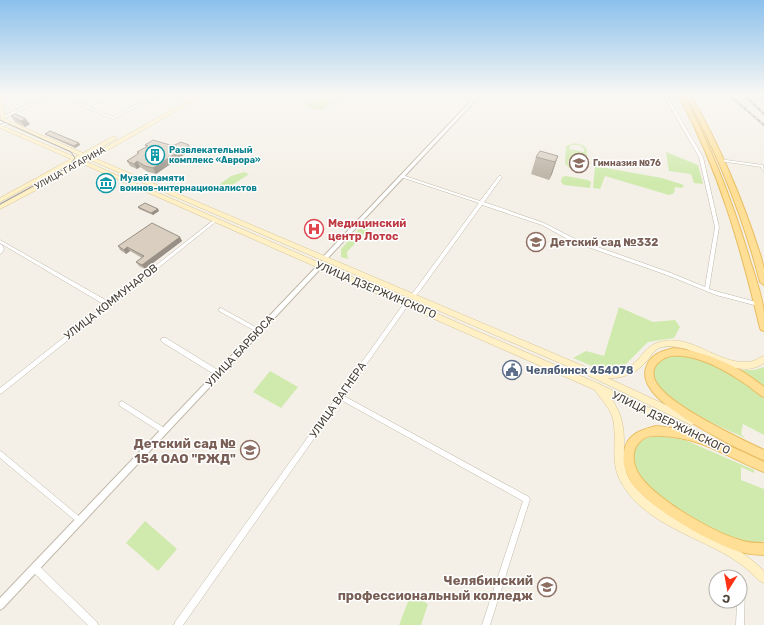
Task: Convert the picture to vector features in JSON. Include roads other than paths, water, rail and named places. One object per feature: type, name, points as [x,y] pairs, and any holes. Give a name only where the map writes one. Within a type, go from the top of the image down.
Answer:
[{"type":"main road","name":"УЛИЦА ДЗЕРЖИНСКОГО","points":[[9,123],[586,371],[750,455]]},
{"type":"main road","name":"УЛИЦА ГАГАРИНА","points":[[0,200],[142,123]]},
{"type":"main road","name":"УЛИЦА ГАГАРИНА","points":[[0,207],[151,123]]},
{"type":"main road","points":[[696,123],[727,194],[739,229],[764,328]]},
{"type":"main road","points":[[703,123],[735,191],[764,268]]},
{"type":"main road","name":"УЛИЦА ДЗЕРЖИНСКОГО","points":[[0,126],[407,303],[750,455]]},
{"type":"main road","points":[[179,204],[185,199]]},
{"type":"main road","name":"УЛИЦА КОММУНАРОВ","points":[[216,220],[223,215]]},
{"type":"main road","points":[[756,249],[764,282]]},
{"type":"main road","name":"УЛИЦА БАРБЮСА","points":[[320,266],[324,259]]},
{"type":"main road","name":"УЛИЦА ВАГНЕРА","points":[[407,303],[412,296]]},
{"type":"main road","points":[[586,371],[606,375],[625,372],[636,367],[652,349],[666,344],[687,346],[743,366],[756,365],[764,359]]},
{"type":"main road","points":[[764,393],[733,371],[695,355],[679,351],[661,353],[654,360],[649,370],[649,378],[654,388],[669,402],[750,455],[764,467]]},
{"type":"main road","points":[[594,386],[605,397],[616,416],[620,468],[625,481],[634,493],[657,511],[747,563],[764,578]]},
{"type":"main road","points":[[764,455],[750,455],[687,434],[667,430],[651,431],[639,437],[631,446],[628,458],[632,473],[639,485],[659,502],[730,542],[749,548],[764,548]]},
{"type":"street","points":[[0,126],[8,123]]},
{"type":"street","name":"УЛИЦА БАРБЮСА","points":[[324,259],[452,123]]},
{"type":"street","points":[[681,123],[700,157],[716,226],[707,289]]},
{"type":"street","points":[[720,160],[762,166],[764,170]]},
{"type":"street","points":[[402,176],[543,224],[573,240],[707,289],[758,304]]},
{"type":"street","name":"УЛИЦА ВАГНЕРА","points":[[412,296],[418,291],[500,176]]},
{"type":"street","name":"УЛИЦА КОММУНАРОВ","points":[[0,391],[216,220]]},
{"type":"street","points":[[0,240],[108,304]]},
{"type":"street","points":[[0,246],[2,249],[0,252]]},
{"type":"street","name":"УЛИЦА БАРБЮСА","points":[[0,605],[320,266]]},
{"type":"street","name":"УЛИЦА ВАГНЕРА","points":[[178,625],[407,303]]},
{"type":"street","points":[[221,310],[259,331]]},
{"type":"street","points":[[164,340],[219,374]]},
{"type":"street","points":[[340,397],[527,499],[486,625]]},
{"type":"street","points":[[122,404],[164,431]]},
{"type":"street","points":[[0,454],[79,520]]},
{"type":"street","points":[[35,568],[94,625]]},
{"type":"street","points":[[740,609],[740,625]]},
{"type":"tram line","points":[[0,204],[68,167],[75,158],[71,152],[7,123]]},
{"type":"place","name":"Развлекательный комплекс «Аврора»","points":[[155,155]]},
{"type":"place","name":"Гимназия №76","points":[[579,163]]},
{"type":"place","name":"Музей памяти воинов-интернационалистов","points":[[106,183]]},
{"type":"place","name":"Медицинский центр Лотос","points":[[314,229]]},
{"type":"place","name":"Детский cад №332","points":[[536,242]]},
{"type":"place","name":"Челябинск 454078","points":[[512,370]]},
{"type":"place","name":"Детский сад № 154 ОАО \"РЖД\"","points":[[250,450]]},
{"type":"place","name":"Челябинский профессиональный колледж","points":[[547,587]]}]
